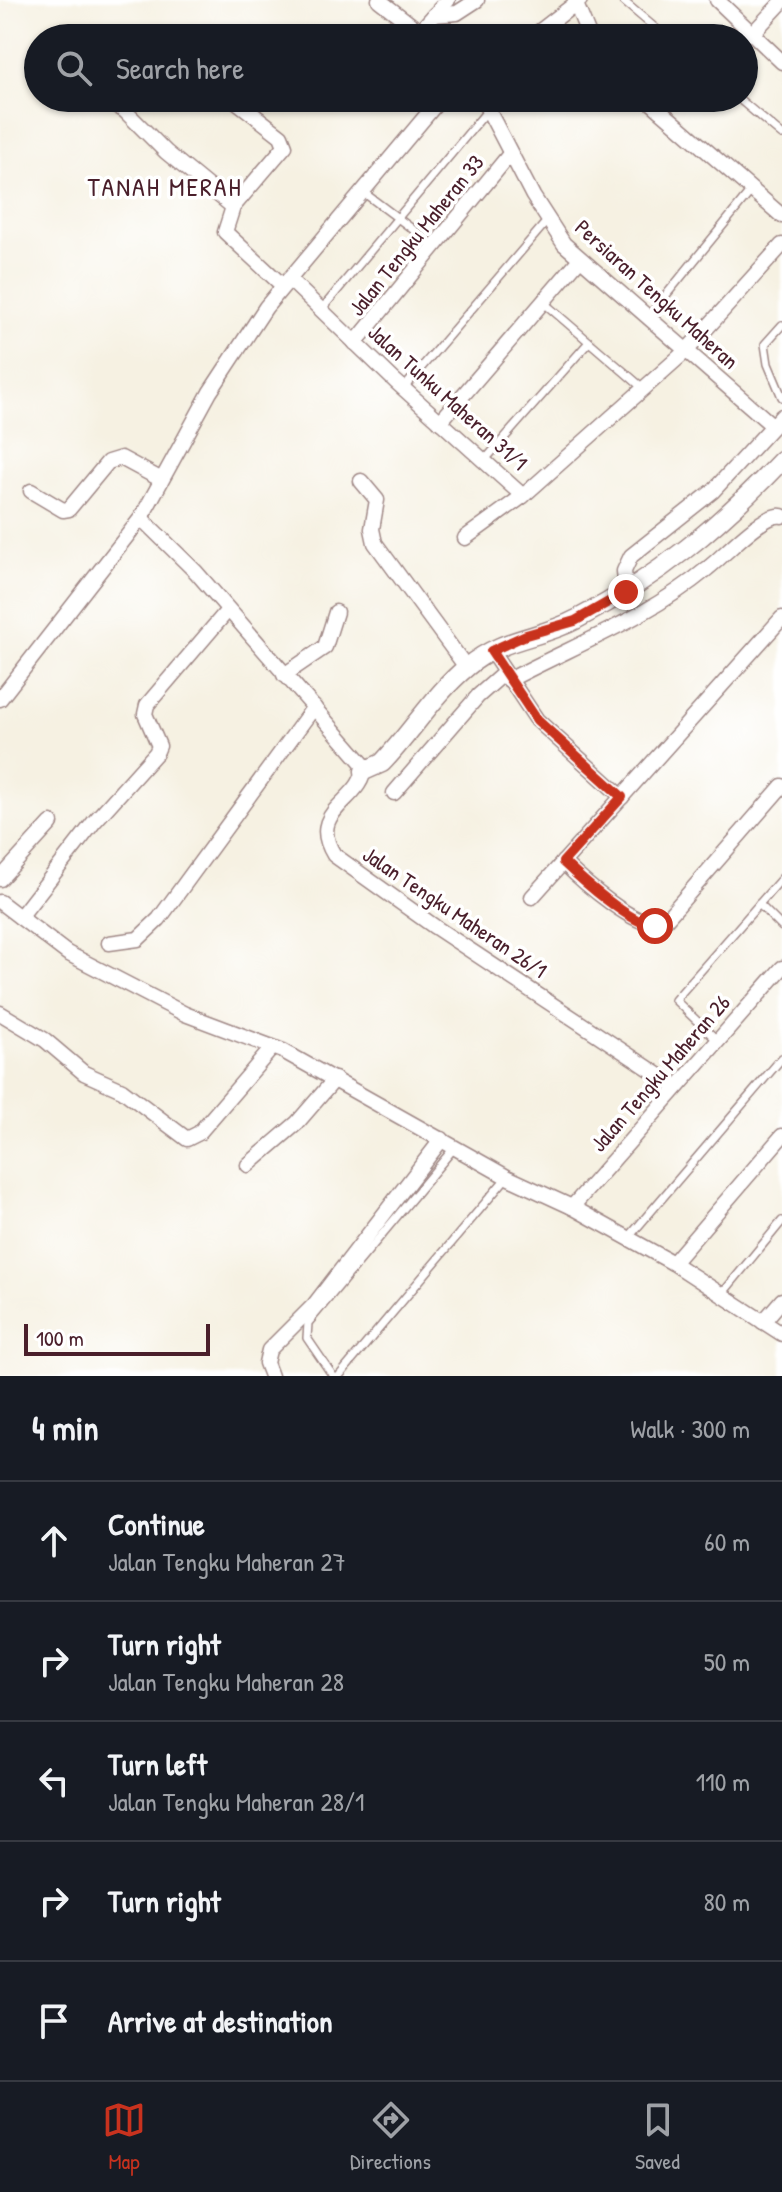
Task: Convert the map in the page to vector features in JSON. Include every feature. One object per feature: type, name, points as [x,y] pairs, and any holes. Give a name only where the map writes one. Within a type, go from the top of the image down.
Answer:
[{"type":"street","points":[[379,0],[410,24]]},
{"type":"street","points":[[430,24],[448,0]]},
{"type":"street","points":[[434,15],[457,13],[477,0]]},
{"type":"street","points":[[717,0],[742,24]]},
{"type":"street","points":[[549,24],[578,2],[585,24]]},
{"type":"street","points":[[758,28],[782,2]]},
{"type":"street","points":[[758,40],[782,62]]},
{"type":"street","points":[[126,112],[166,152],[233,207],[285,146],[281,136],[250,112]]},
{"type":"street","points":[[0,699],[141,518],[210,392],[286,282],[429,112]]},
{"type":"street","name":"Persiaran Tengku Maheran","points":[[488,112],[547,221],[579,260],[777,421]]},
{"type":"street","points":[[662,112],[782,216]]},
{"type":"street","name":"Jalan Tengku Maheran 33","points":[[355,343],[510,154]]},
{"type":"street","name":"Jalan Tunku Maheran 31/1","points":[[233,207],[225,227],[230,239],[321,310],[403,389],[523,496],[687,350],[782,245]]},
{"type":"street","points":[[440,422],[579,260]]},
{"type":"street","points":[[626,592],[624,571],[631,556],[695,507],[777,421]]},
{"type":"street","points":[[31,491],[63,510],[69,509],[108,462],[121,458],[160,479]]},
{"type":"street","points":[[141,518],[196,572],[359,759],[364,771],[382,763],[466,667],[526,635],[575,621],[626,592],[696,544],[779,469]]},
{"type":"street","points":[[361,481],[377,500],[372,529],[375,543],[466,667]]},
{"type":"street","points":[[465,538],[523,496]]},
{"type":"street","points":[[394,793],[478,696],[506,677],[659,604],[707,570],[760,523],[770,516],[782,516]]},
{"type":"street","points":[[20,917],[94,822],[156,753],[159,746],[145,714],[147,705],[228,610]]},
{"type":"street","points":[[284,675],[325,647],[336,612]]},
{"type":"street","points":[[532,897],[782,618]]},
{"type":"street","points":[[491,651],[537,720],[622,797]]},
{"type":"street","points":[[109,943],[138,939],[159,919],[314,707]]},
{"type":"street","name":"Jalan Tengku Maheran 26/1","points":[[364,771],[326,826],[325,841],[334,855],[435,927],[677,1087]]},
{"type":"street","points":[[563,862],[585,883],[642,923],[662,924],[782,786]]},
{"type":"street","points":[[0,879],[51,823]]},
{"type":"street","points":[[0,902],[67,953],[185,1014],[273,1047],[335,1079],[507,1177],[572,1207],[673,1263],[782,1334]]},
{"type":"street","name":"Jalan Tengku Maheran 26","points":[[572,1207],[782,968]]},
{"type":"street","points":[[0,1013],[45,1040],[84,1073],[134,1098],[187,1139],[195,1138],[273,1047]]},
{"type":"street","points":[[248,1165],[297,1123],[335,1079]]},
{"type":"street","points":[[673,1263],[782,1136]]},
{"type":"street","points":[[271,1376],[266,1363],[269,1350],[314,1305],[449,1143]]},
{"type":"street","points":[[763,1322],[782,1300]]},
{"type":"lane","points":[[622,0],[650,24]]},
{"type":"lane","points":[[321,310],[399,217],[478,112]]},
{"type":"lane","points":[[755,112],[782,135]]},
{"type":"lane","points":[[649,316],[751,191]]},
{"type":"lane","points":[[363,192],[435,246]]},
{"type":"lane","points":[[403,389],[547,221]]},
{"type":"lane","points":[[543,302],[644,389]]},
{"type":"lane","points":[[782,325],[765,344],[768,364],[782,397]]},
{"type":"lane","points":[[484,461],[589,342]]},
{"type":"lane","points":[[718,1041],[675,1000],[782,878]]},
{"type":"lane","points":[[759,904],[782,927]]},
{"type":"lane","points":[[628,1239],[782,1058]]},
{"type":"lane","points":[[449,1143],[308,1323],[307,1338],[336,1376],[507,1177]]},
{"type":"lane","points":[[720,1295],[782,1221]]},
{"type":"district","name":"TANAH MERAH","points":[[165,187]]},
{"type":"route","points":[[626,592],[575,621],[526,635],[491,651],[503,674],[537,720],[622,797],[563,862],[585,883],[642,923],[655,926]]}]
